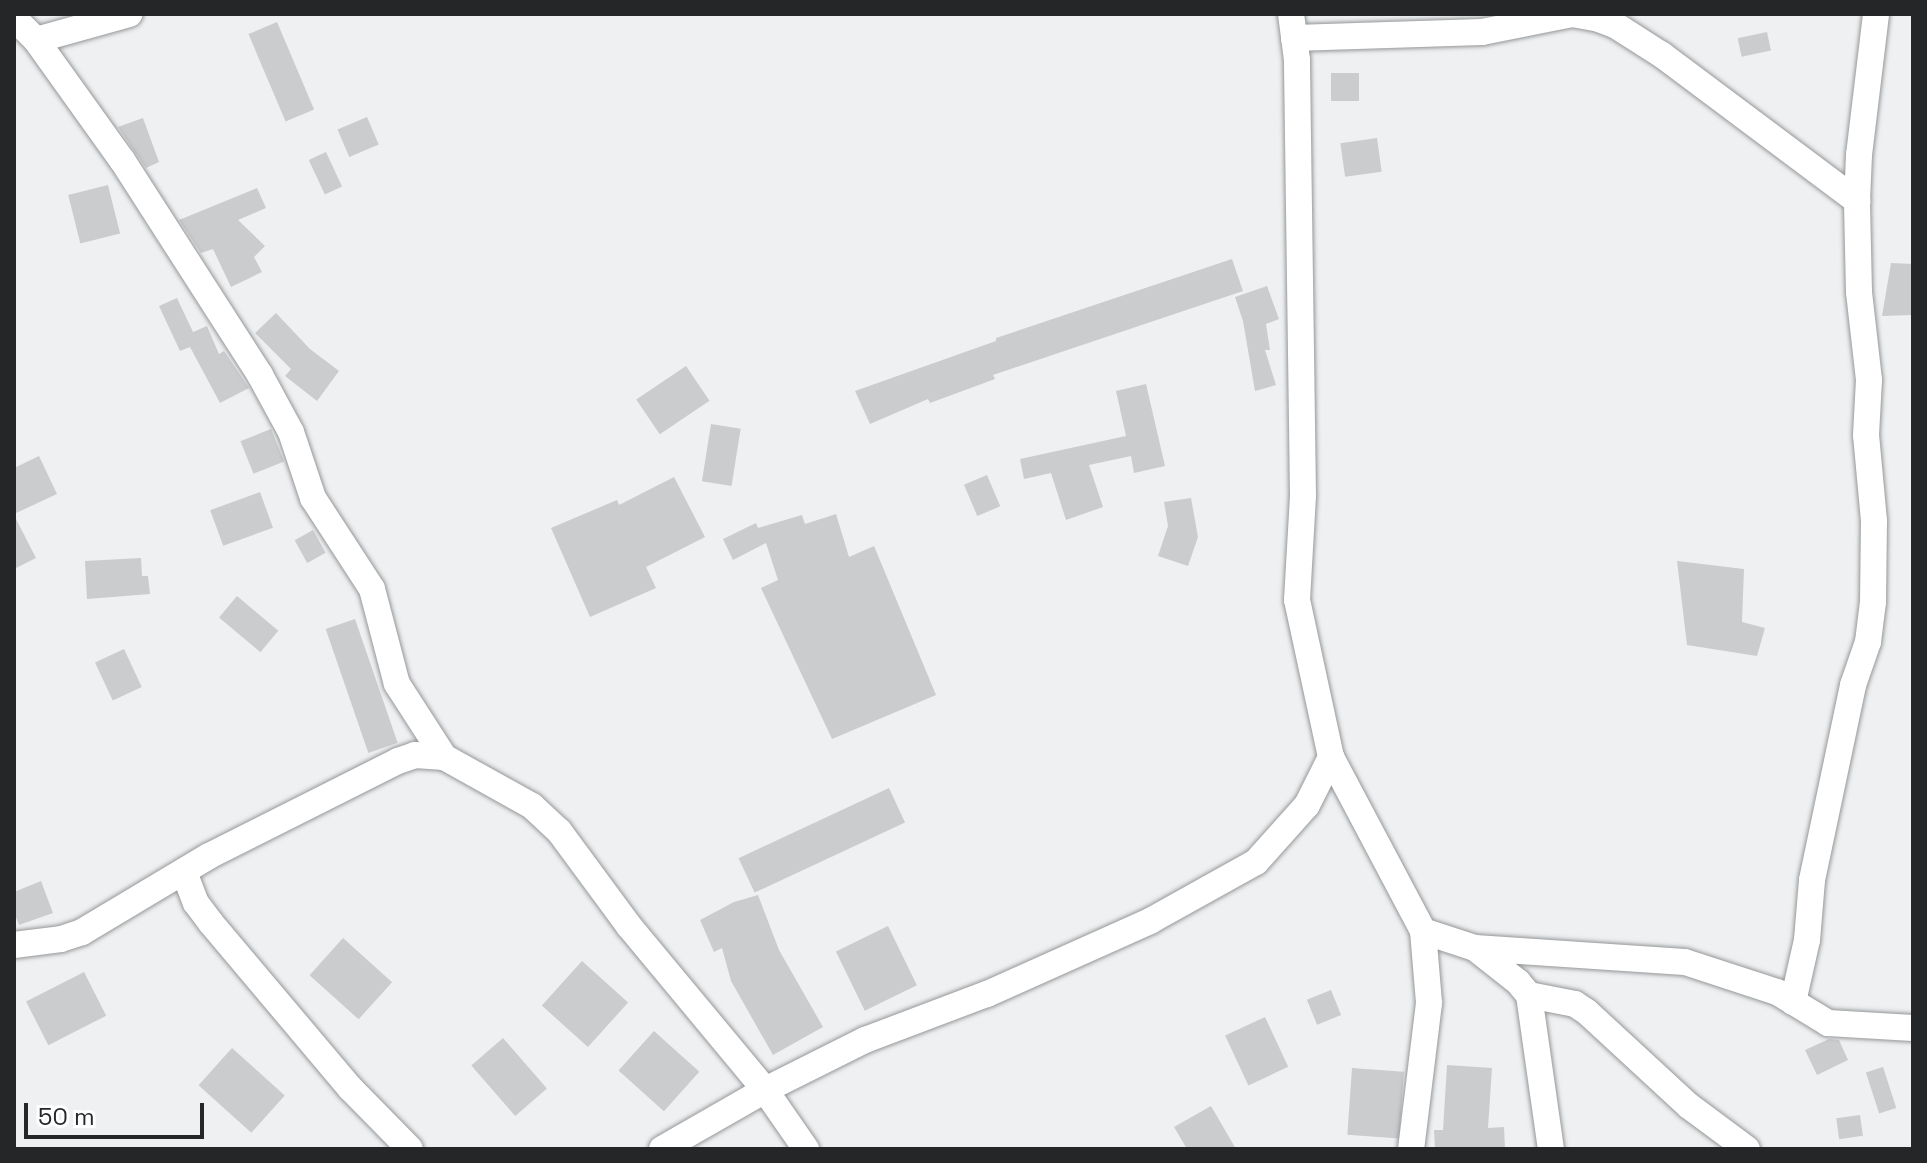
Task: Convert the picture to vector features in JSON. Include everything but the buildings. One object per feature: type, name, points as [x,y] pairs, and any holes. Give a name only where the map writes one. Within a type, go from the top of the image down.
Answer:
[{"type":"street","points":[[36,40],[129,14]]},
{"type":"street","points":[[1411,1149],[1429,1003],[1423,931],[1331,757],[1297,600],[1303,495],[1292,26],[1482,32],[1572,14],[1599,19],[1615,25],[1662,55],[1857,201]]},
{"type":"street","points":[[1793,1002],[1807,940],[1812,880],[1853,685],[1868,642],[1873,602],[1874,521],[1866,435],[1869,380],[1859,292],[1857,201],[1859,155],[1876,14]]},
{"type":"street","points":[[14,18],[36,40],[122,160],[260,375],[291,432],[313,498],[372,589],[397,684],[444,757]]},
{"type":"street","points":[[14,945],[61,939],[82,932],[184,872],[398,761],[415,755],[444,757],[532,806],[559,831],[629,926],[765,1090],[806,1149]]},
{"type":"street","points":[[662,1149],[765,1090],[865,1040],[987,994],[1150,921],[1238,873],[1256,862],[1307,805],[1331,757]]},
{"type":"street","points":[[184,872],[196,903],[211,923],[351,1089],[410,1149]]},
{"type":"street","points":[[1423,931],[1475,948],[1685,962],[1777,992],[1828,1023],[1913,1028]]},
{"type":"street","points":[[1475,948],[1518,982],[1529,995],[1551,1149]]},
{"type":"street","points":[[1529,995],[1575,1004],[1587,1012],[1689,1106],[1747,1149]]}]
